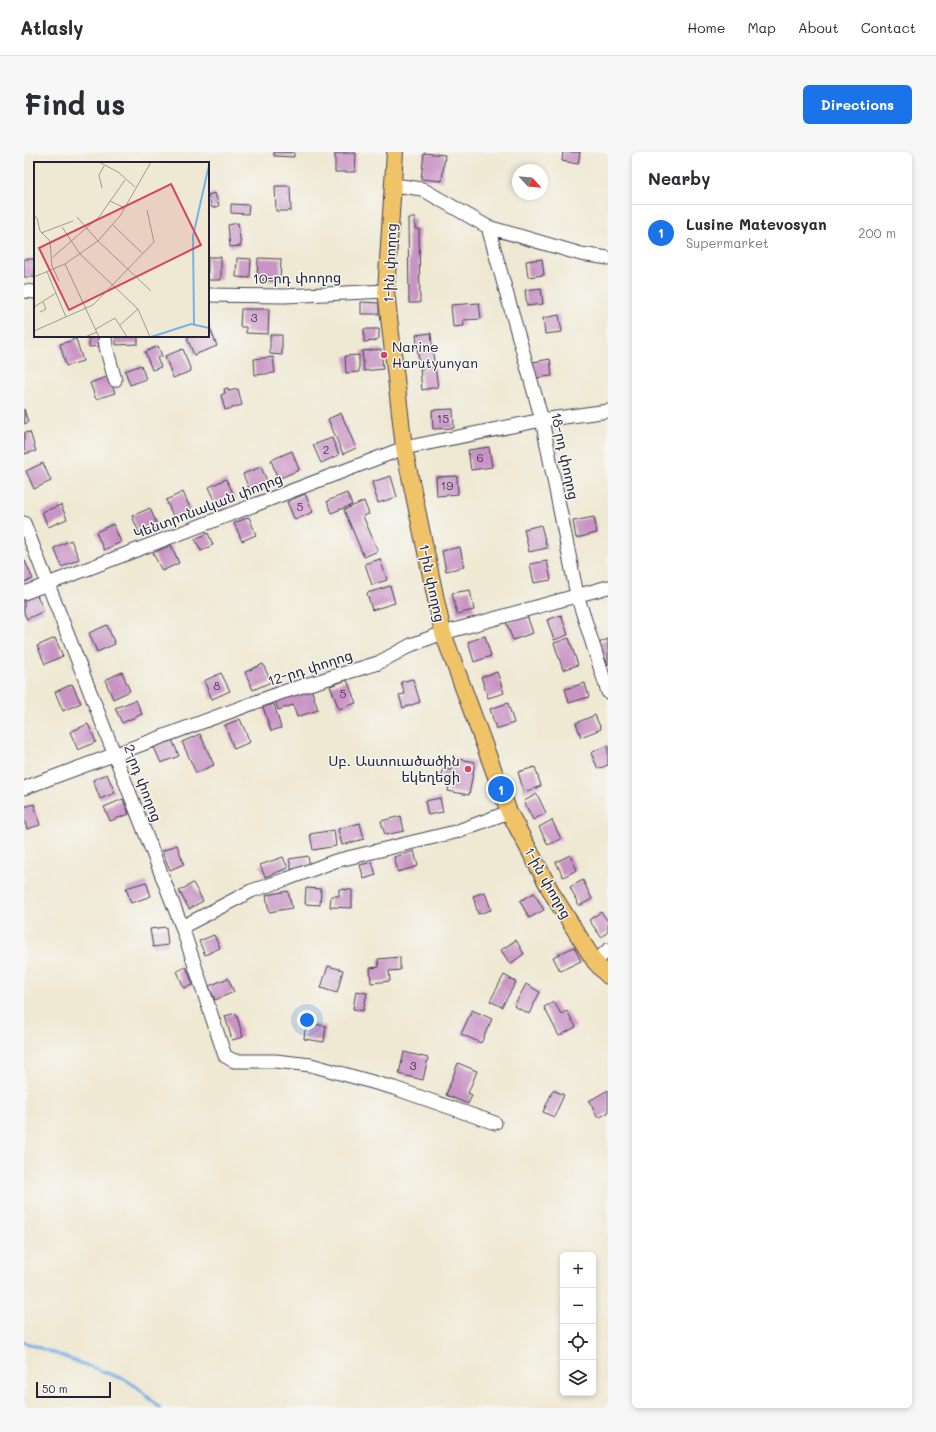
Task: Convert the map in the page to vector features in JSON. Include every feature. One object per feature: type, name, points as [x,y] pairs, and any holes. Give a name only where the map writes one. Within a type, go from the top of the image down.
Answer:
[{"type":"main road","name":"1-ին փողոց","points":[[395,152],[386,291],[404,448],[443,633],[509,812],[553,895],[595,962],[608,976]]},
{"type":"street","points":[[394,185],[422,189],[488,227],[581,254],[608,258]]},
{"type":"street","name":"18-րդ փողոց","points":[[488,227],[542,420],[577,595],[608,692]]},
{"type":"street","points":[[24,291],[34,292]]},
{"type":"street","name":"10-րդ փողոց","points":[[209,295],[284,296],[386,291]]},
{"type":"street","points":[[105,337],[115,380]]},
{"type":"street","name":"Կենտրոնական փողոց","points":[[24,593],[404,448],[542,420],[608,411]]},
{"type":"street","name":"2-րդ փողոց","points":[[24,523],[182,927],[225,1056],[234,1060],[275,1061],[311,1065],[394,1088],[495,1123]]},
{"type":"street","name":"12-րդ փողոց","points":[[24,788],[283,692],[378,663],[411,644],[443,633],[608,587]]},
{"type":"street","points":[[182,927],[251,890],[335,862],[455,832],[509,812]]},
{"type":"street","points":[[595,962],[608,950]]},
{"type":"building","points":[[274,152],[294,152],[294,157],[274,156]]},
{"type":"building","points":[[563,152],[580,152],[578,164],[562,161]]},
{"type":"building","points":[[335,153],[356,153],[355,172],[335,172]]},
{"type":"building","points":[[424,153],[445,155],[442,181],[421,179]]},
{"type":"building","points":[[275,186],[290,186],[291,211],[276,211]]},
{"type":"building","points":[[215,193],[219,206],[212,208],[209,195]]},
{"type":"building","points":[[231,204],[249,205],[248,214],[231,213]]},
{"type":"building","points":[[408,218],[415,218],[415,229],[419,229],[420,303],[409,303]]},
{"type":"building","points":[[238,223],[241,246],[230,247],[228,225]]},
{"type":"building","points":[[209,257],[221,257],[221,280],[209,280]]},
{"type":"building","points":[[237,258],[251,259],[250,278],[236,277]]},
{"type":"building","points":[[258,258],[281,259],[280,281],[257,280]]},
{"type":"building","points":[[24,259],[34,259],[34,277],[24,277]]},
{"type":"building","points":[[542,259],[544,275],[528,277],[526,261]]},
{"type":"building","points":[[541,288],[543,304],[527,306],[525,290]]},
{"type":"building","points":[[361,302],[379,303],[379,314],[361,314]]},
{"type":"building","points":[[479,303],[481,319],[463,320],[464,326],[453,327],[451,305]]},
{"type":"building","points":[[241,309],[269,309],[268,334],[246,333],[246,327],[240,327]]},
{"type":"building","points":[[559,315],[562,332],[545,334],[543,318]]},
{"type":"building","points":[[209,328],[217,346],[194,355],[187,338],[209,337]]},
{"type":"building","points":[[364,329],[379,329],[379,338],[375,341],[364,342]]},
{"type":"building","points":[[431,333],[434,362],[419,363],[416,335]]},
{"type":"building","points":[[270,335],[282,335],[282,355],[270,354]]},
{"type":"building","points":[[89,337],[102,337],[103,346],[89,347]]},
{"type":"building","points":[[116,337],[138,337],[138,344],[116,345]]},
{"type":"building","points":[[76,339],[83,361],[66,366],[60,344]]},
{"type":"building","points":[[158,346],[162,356],[157,358],[161,367],[152,370],[145,352]]},
{"type":"building","points":[[183,349],[191,371],[173,378],[165,356]]},
{"type":"building","points":[[381,349],[383,369],[364,371],[362,351]]},
{"type":"building","points":[[359,355],[359,372],[346,373],[345,356]]},
{"type":"building","points":[[273,357],[275,373],[255,375],[254,359]]},
{"type":"building","points":[[550,359],[552,376],[536,378],[533,362]]},
{"type":"building","points":[[141,365],[146,379],[130,385],[125,371]]},
{"type":"building","points":[[435,367],[438,387],[422,390],[420,369]]},
{"type":"building","points":[[109,376],[115,393],[96,399],[90,383]]},
{"type":"building","points":[[228,388],[229,391],[238,389],[242,405],[225,410],[221,395],[225,393],[224,389]]},
{"type":"building","points":[[24,409],[28,422],[24,424]]},
{"type":"building","points":[[453,409],[454,428],[433,429],[432,410]]},
{"type":"building","points":[[341,413],[356,448],[343,454],[328,419]]},
{"type":"building","points":[[30,432],[36,451],[24,454],[24,433]]},
{"type":"building","points":[[332,438],[339,455],[321,463],[313,445]]},
{"type":"building","points":[[489,447],[492,467],[471,470],[468,450]]},
{"type":"building","points":[[292,451],[299,470],[278,479],[271,460]]},
{"type":"building","points":[[43,463],[51,481],[34,489],[26,471]]},
{"type":"building","points":[[261,467],[269,485],[251,493],[243,474]]},
{"type":"building","points":[[391,476],[397,497],[378,503],[372,482]]},
{"type":"building","points":[[457,476],[458,494],[437,496],[436,477]]},
{"type":"building","points":[[226,479],[235,497],[217,505],[209,487]]},
{"type":"building","points":[[183,492],[191,510],[174,518],[166,500]]},
{"type":"building","points":[[347,493],[352,505],[331,513],[327,501]]},
{"type":"building","points":[[305,494],[313,512],[295,520],[287,502]]},
{"type":"building","points":[[364,501],[369,514],[363,516],[378,551],[364,557],[344,510]]},
{"type":"building","points":[[61,505],[67,519],[48,527],[42,512]]},
{"type":"building","points":[[150,508],[158,527],[140,535],[132,516]]},
{"type":"building","points":[[249,517],[256,535],[242,541],[234,523]]},
{"type":"building","points":[[594,517],[597,533],[576,538],[573,521]]},
{"type":"building","points":[[113,524],[121,542],[104,550],[96,532]]},
{"type":"building","points":[[541,525],[547,548],[529,552],[524,529]]},
{"type":"building","points":[[208,533],[213,545],[201,551],[195,539]]},
{"type":"building","points":[[71,540],[79,559],[62,567],[54,548]]},
{"type":"building","points":[[171,545],[179,563],[162,571],[153,553]]},
{"type":"building","points":[[460,547],[464,567],[446,571],[442,551]]},
{"type":"building","points":[[24,559],[33,579],[24,582]]},
{"type":"building","points":[[380,559],[387,580],[372,585],[365,564]]},
{"type":"building","points":[[547,561],[551,580],[534,583],[530,564]]},
{"type":"building","points":[[390,586],[395,603],[372,610],[367,593]]},
{"type":"building","points":[[470,590],[474,610],[457,614],[452,593]]},
{"type":"building","points":[[36,593],[44,611],[27,619],[24,613],[24,598]]},
{"type":"building","points":[[527,615],[533,633],[513,640],[506,622]]},
{"type":"building","points":[[561,615],[568,635],[554,640],[547,620]]},
{"type":"building","points":[[107,625],[115,644],[97,652],[89,633]]},
{"type":"building","points":[[485,636],[491,656],[474,662],[468,642]]},
{"type":"building","points":[[55,638],[63,656],[45,664],[37,646]]},
{"type":"building","points":[[569,638],[578,665],[563,670],[554,643]]},
{"type":"building","points":[[608,639],[608,665],[599,643]]},
{"type":"building","points":[[263,664],[271,682],[253,690],[245,672]]},
{"type":"building","points":[[122,672],[130,691],[113,699],[105,680]]},
{"type":"building","points":[[497,672],[504,693],[488,698],[481,677]]},
{"type":"building","points":[[221,673],[230,691],[212,699],[204,681]]},
{"type":"building","points":[[413,679],[420,702],[403,708],[399,695],[405,694],[401,682]]},
{"type":"building","points":[[347,680],[356,703],[339,709],[330,686]]},
{"type":"building","points":[[585,683],[589,697],[569,703],[565,689]]},
{"type":"building","points":[[72,684],[81,703],[63,711],[55,692]]},
{"type":"building","points":[[311,688],[318,710],[297,717],[293,705],[278,710],[275,700]]},
{"type":"building","points":[[136,700],[142,714],[122,723],[115,708]]},
{"type":"building","points":[[508,703],[514,723],[496,729],[490,709]]},
{"type":"building","points":[[274,704],[281,728],[271,731],[263,707]]},
{"type":"building","points":[[595,715],[601,729],[581,737],[576,723]]},
{"type":"building","points":[[240,719],[250,742],[234,749],[225,725]]},
{"type":"building","points":[[88,724],[96,742],[78,750],[70,732]]},
{"type":"building","points":[[200,734],[214,765],[196,773],[182,742]]},
{"type":"building","points":[[171,737],[179,756],[161,763],[153,745]]},
{"type":"building","points":[[608,745],[608,765],[598,769],[591,753]]},
{"type":"building","points":[[453,758],[475,762],[469,795],[448,791],[450,778],[442,777],[443,769],[451,770]]},
{"type":"building","points":[[535,767],[541,786],[524,792],[518,772]]},
{"type":"building","points":[[107,774],[115,793],[100,799],[93,780]]},
{"type":"building","points":[[537,794],[546,813],[533,820],[524,801]]},
{"type":"building","points":[[440,798],[443,812],[428,815],[425,801]]},
{"type":"building","points":[[123,799],[129,814],[110,821],[104,807]]},
{"type":"building","points":[[34,804],[40,825],[27,829],[24,819],[24,807]]},
{"type":"building","points":[[401,816],[404,831],[385,835],[381,821]]},
{"type":"building","points":[[552,820],[561,839],[548,845],[539,827]]},
{"type":"building","points":[[360,823],[364,839],[342,845],[338,829]]},
{"type":"building","points":[[334,830],[336,846],[313,850],[310,834]]},
{"type":"building","points":[[177,845],[184,864],[170,870],[162,851]]},
{"type":"building","points":[[414,851],[418,866],[398,872],[394,857]]},
{"type":"building","points":[[570,855],[577,870],[563,877],[556,862]]},
{"type":"building","points":[[308,856],[310,868],[292,872],[289,859]]},
{"type":"building","points":[[283,857],[288,868],[265,877],[260,865]]},
{"type":"building","points":[[372,862],[376,875],[364,879],[360,865]]},
{"type":"building","points":[[583,880],[592,899],[579,906],[570,887]]},
{"type":"building","points":[[146,882],[151,896],[131,903],[126,888]]},
{"type":"building","points":[[193,883],[203,901],[189,909],[179,891]]},
{"type":"building","points":[[306,888],[321,889],[320,905],[305,904]]},
{"type":"building","points":[[339,889],[352,890],[352,908],[330,907],[331,896],[339,896]]},
{"type":"building","points":[[288,891],[292,908],[269,912],[266,895]]},
{"type":"building","points":[[485,892],[491,910],[478,914],[473,896]]},
{"type":"building","points":[[534,893],[544,910],[529,918],[520,901]]},
{"type":"building","points":[[601,912],[608,921],[608,932],[601,937],[589,920]]},
{"type":"building","points":[[166,927],[168,945],[153,947],[150,929]]},
{"type":"building","points":[[214,935],[220,948],[205,955],[199,941]]},
{"type":"building","points":[[516,940],[524,954],[510,964],[501,950]]},
{"type":"building","points":[[574,947],[581,961],[560,971],[553,957]]},
{"type":"building","points":[[400,957],[400,970],[389,971],[390,981],[371,983],[370,968],[379,967],[378,959]]},
{"type":"building","points":[[328,966],[343,970],[337,993],[321,988]]},
{"type":"building","points":[[186,967],[193,985],[184,988],[177,971]]},
{"type":"building","points":[[504,975],[516,982],[502,1007],[490,1001]]},
{"type":"building","points":[[228,978],[234,992],[215,1000],[209,986]]},
{"type":"building","points":[[526,984],[540,992],[529,1014],[514,1006]]},
{"type":"building","points":[[356,991],[367,993],[363,1011],[353,1009]]},
{"type":"building","points":[[554,1002],[561,1014],[567,1011],[576,1027],[559,1036],[544,1007]]},
{"type":"building","points":[[472,1010],[492,1019],[481,1043],[461,1034]]},
{"type":"building","points":[[236,1013],[243,1037],[232,1040],[225,1016]]},
{"type":"building","points":[[306,1023],[326,1026],[324,1042],[304,1039]]},
{"type":"building","points":[[404,1052],[428,1058],[423,1080],[399,1074]]},
{"type":"building","points":[[458,1063],[477,1071],[468,1093],[472,1095],[468,1104],[446,1095]]},
{"type":"building","points":[[553,1090],[564,1095],[554,1117],[543,1112]]},
{"type":"building","points":[[608,1090],[608,1113],[598,1118],[589,1101]]},
{"type":"waterway","points":[[24,1342],[126,1380],[137,1387],[160,1408]]},
{"type":"place","name":"Narine Harutyunyan","points":[[384,355]]},
{"type":"place","name":"Սբ. Աստուածածին եկեղեցի","points":[[468,769]]},
{"type":"place","name":"Lusine Matevosyan","points":[[501,789]]}]
